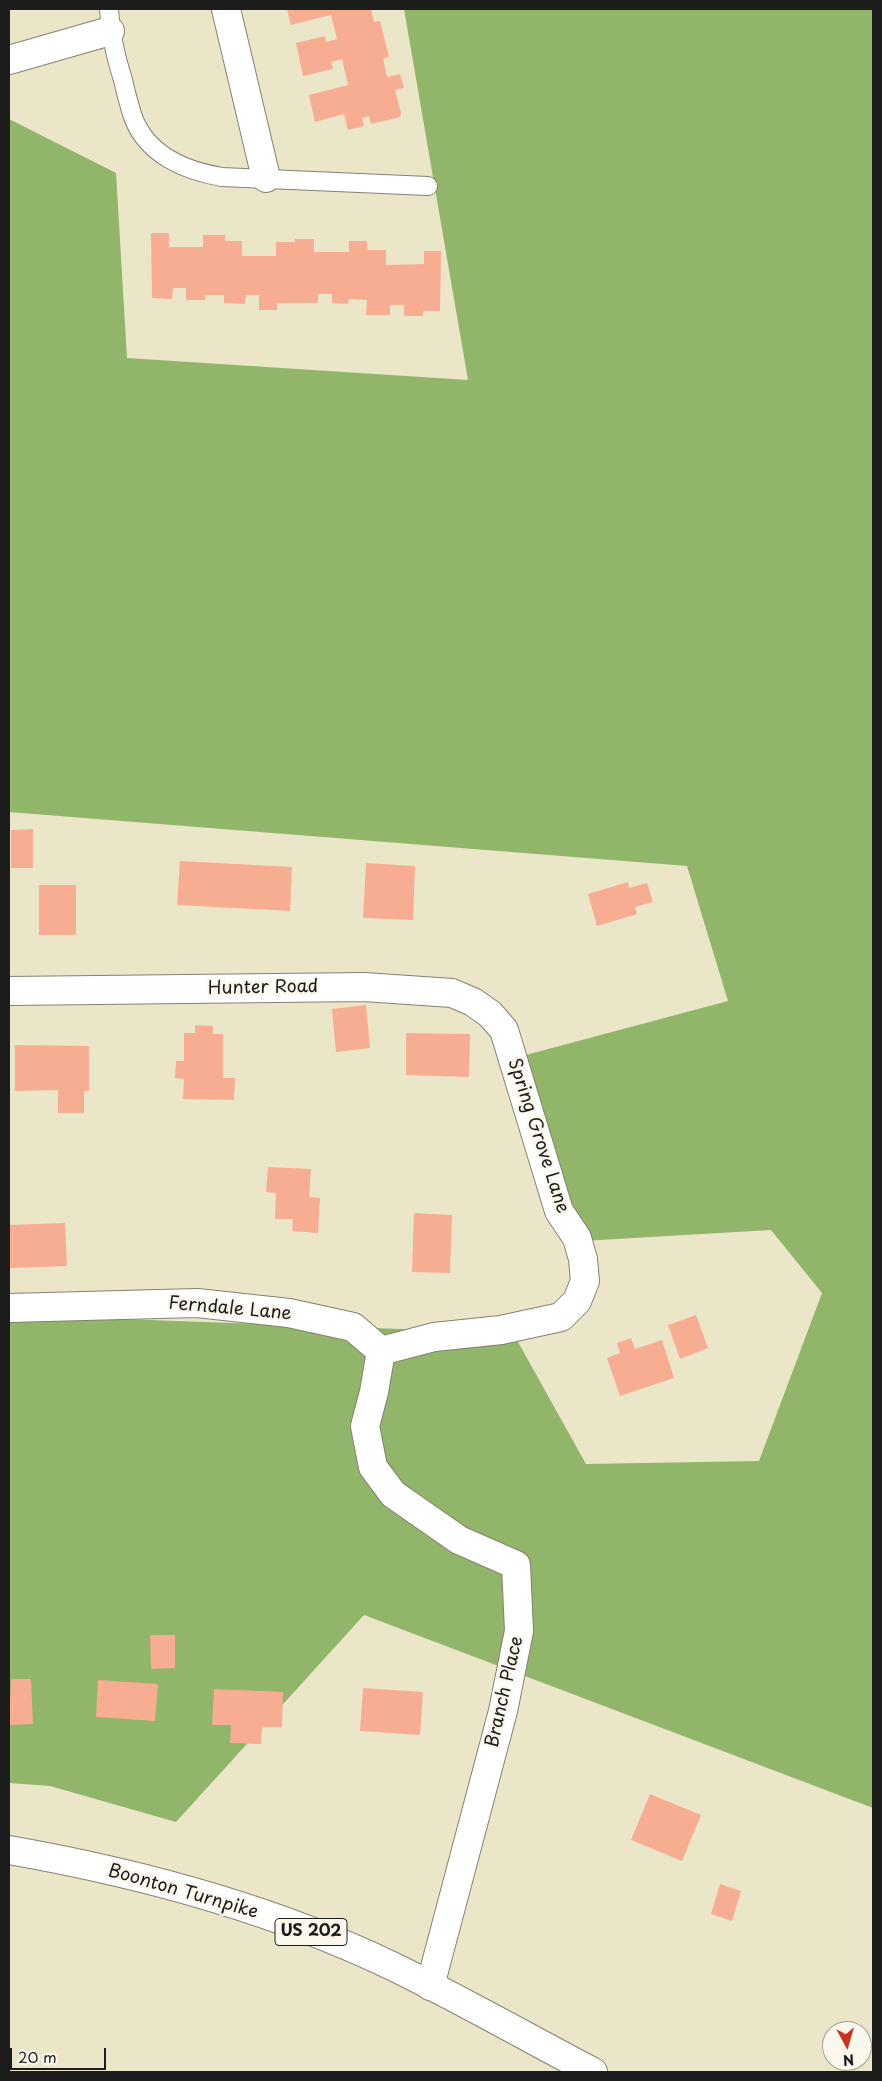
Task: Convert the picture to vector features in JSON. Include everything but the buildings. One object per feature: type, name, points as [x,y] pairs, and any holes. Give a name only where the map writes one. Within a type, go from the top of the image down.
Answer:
[{"type":"street","points":[[226,9],[266,178]]},
{"type":"street","points":[[9,60],[109,20]]},
{"type":"street","name":"Hunter Road","points":[[9,991],[364,987],[452,993],[473,1002],[490,1014],[504,1030]]},
{"type":"street","name":"Spring Grove Lane","points":[[381,1351],[434,1337],[501,1330],[561,1317],[577,1301],[585,1281],[583,1259],[577,1238],[560,1211],[504,1030]]},
{"type":"street","name":"Ferndale Lane","points":[[9,1308],[197,1303],[290,1313],[353,1326],[381,1351]]},
{"type":"street","name":"Branch Place","points":[[381,1351],[374,1392],[365,1426],[372,1467],[393,1494],[429,1520],[459,1540],[516,1565],[520,1631],[503,1711],[430,1986]]},
{"type":"street","name":"Boonton Turnpike","points":[[9,1850],[78,1862],[184,1888],[289,1923],[391,1966],[593,2072]]},
{"type":"lane","points":[[109,20],[134,119],[146,138],[161,153],[180,166],[200,173],[222,177],[428,186]]},
{"type":"green space","points":[[404,9],[873,9],[873,1808],[364,1615],[176,1822],[50,1786],[9,1783],[9,1315],[513,1333],[586,1464],[759,1461],[822,1293],[771,1230],[582,1241],[522,1056],[728,1001],[687,866],[9,812],[9,119],[116,173],[127,358],[468,380]]}]
